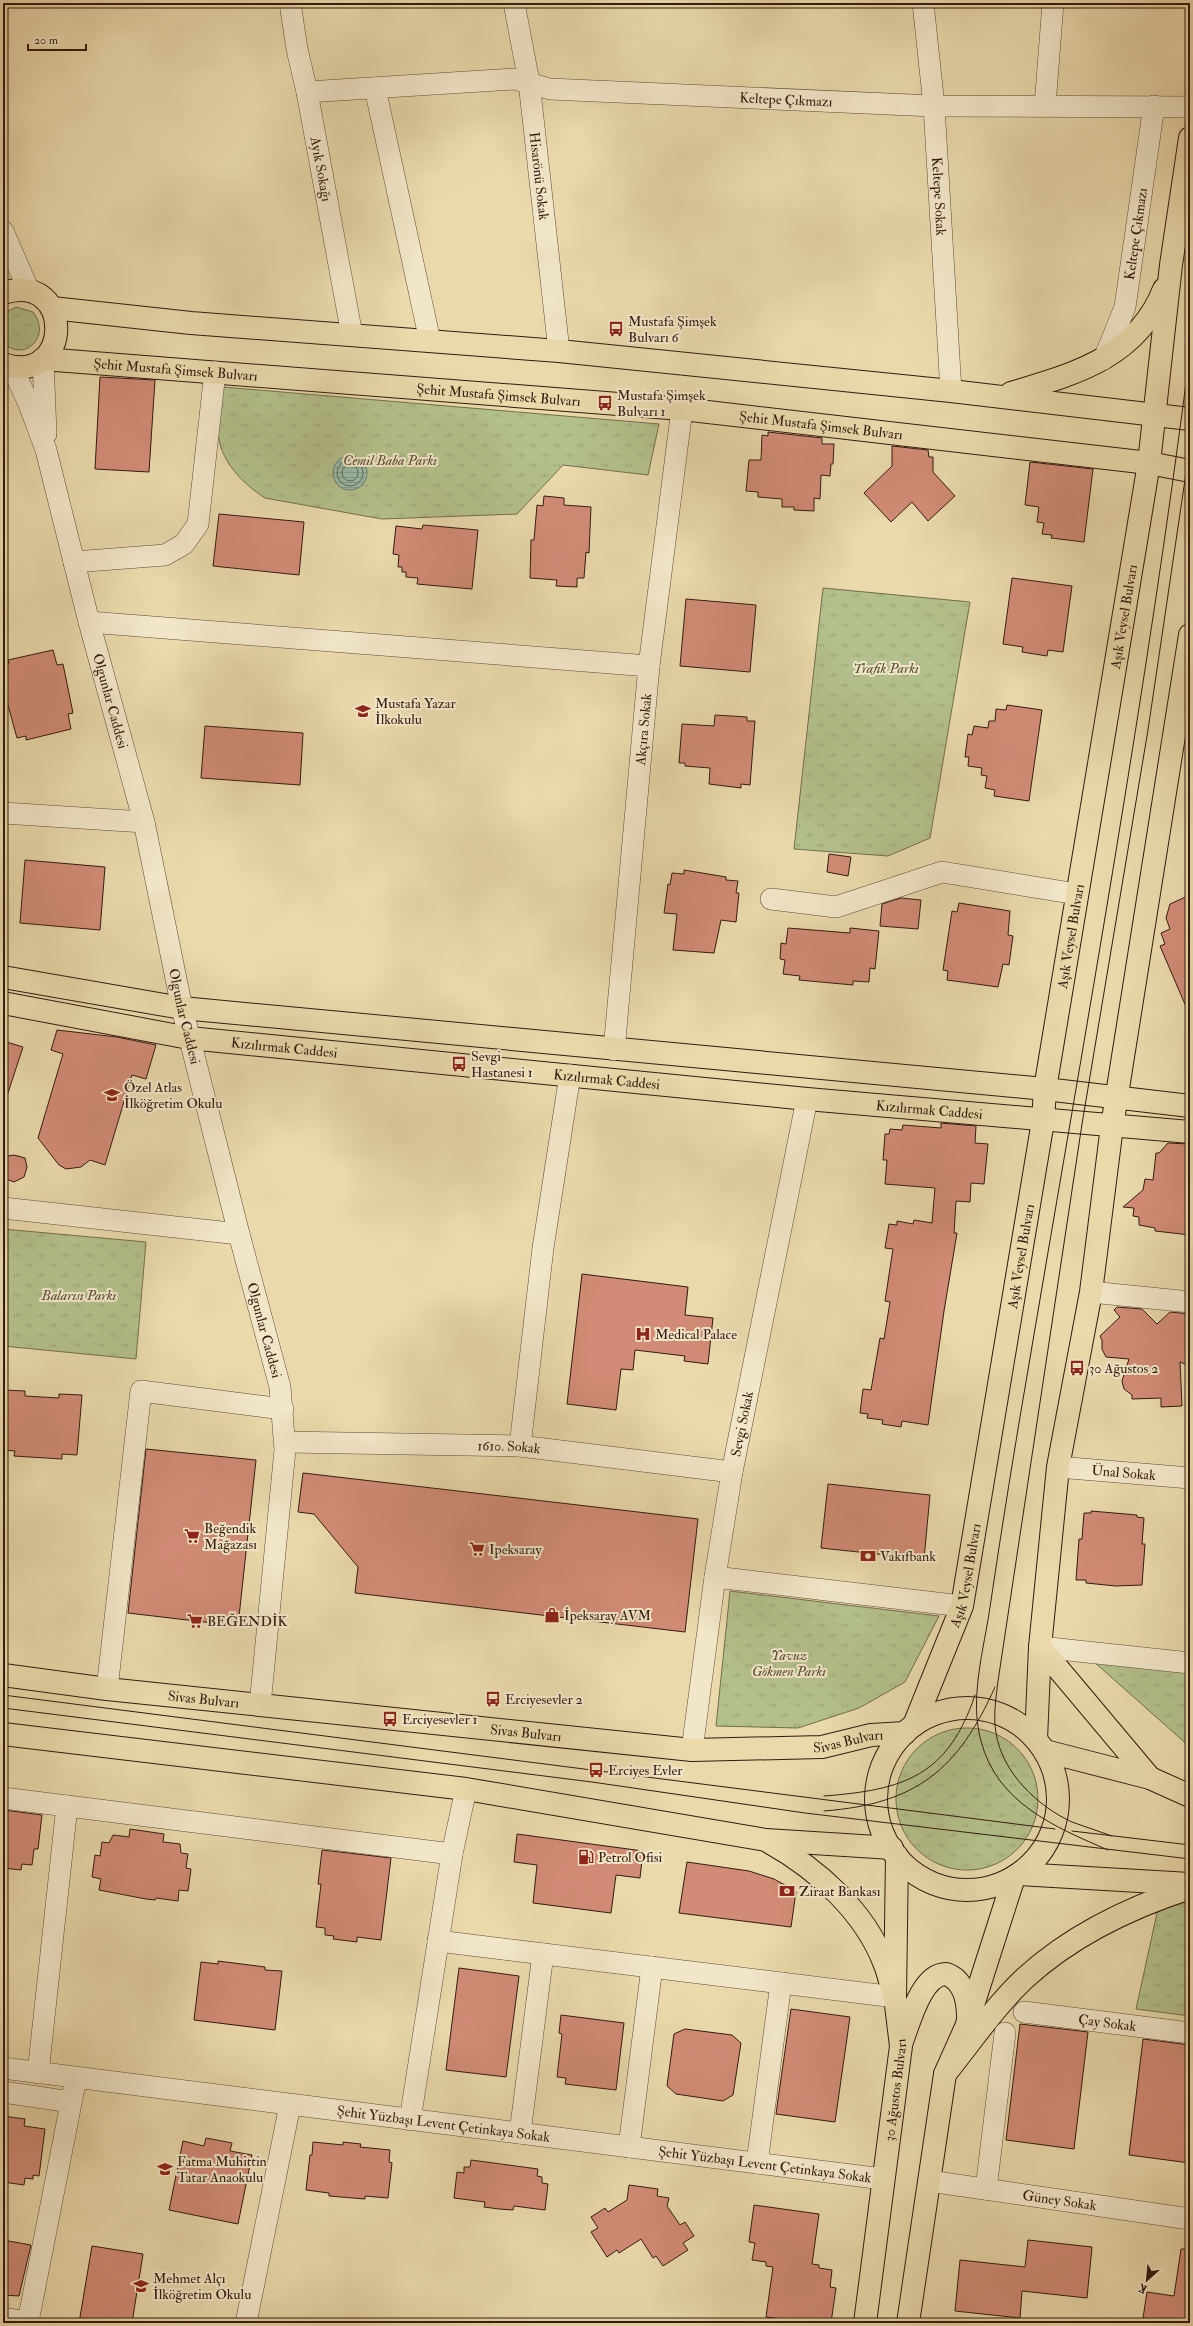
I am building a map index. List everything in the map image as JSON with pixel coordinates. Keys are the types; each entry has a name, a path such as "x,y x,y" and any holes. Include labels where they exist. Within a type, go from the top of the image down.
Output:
{"main road":[{"name":"Aşık Veysel Bulvarı","path":"909,1729 962,1606 1043,1121 1045,1089 1149,463 1171,265 1190,138"},
{"path":"1001,396 1075,372 1104,359 1129,341 1148,319 1160,299 1171,265"},
{"path":"3,292 14,290 29,291 45,300 52,308 56,319 57,335 50,351 43,359 33,365 7,365"},
{"path":"52,308 191,323 559,350 1001,396 1190,419"},
{"name":"Şehit Mustafa Şimsek Bulvarı","path":"43,359 682,409 1149,463 1190,471"},
{"path":"1190,635 1112,1126 1091,1292 1058,1467 1040,1647 1041,1745 1057,1781 1057,1816 1049,1840 1041,1853 1016,1875 991,1887 957,1889 925,1879 911,1870 894,1852 879,1822 875,1809 875,1795 884,1761 892,1747 909,1729 929,1716 944,1710 971,1708 989,1711 1010,1718 1041,1745 1150,1778 1190,1796"},
{"name":"Kızılırmak Caddesi","path":"3,977 182,1008 614,1050 1045,1089 1117,1099 1190,1106"},
{"name":"Kızılırmak Caddesi","path":"3,1002 189,1038 807,1099 1043,1121 1190,1132"},
{"path":"1040,1647 1150,1778"},
{"name":"Sivas Bulvarı","path":"3,1675 107,1689 692,1750 822,1747 871,1735 909,1729"},
{"path":"3,1734 466,1789 766,1840 894,1852"},
{"path":"766,1840 809,1867 845,1902 874,1942 885,1964 895,1997"},
{"name":"30 Ağustos Bulvarı","path":"865,2323 901,2046 895,1997 894,1852"},
{"path":"1016,1875 1190,1884"},
{"path":"908,2323 945,2074 966,2027 1016,1875"},
{"path":"945,2074 1006,1998 1044,1962 1091,1932 1118,1918 1190,1888"},
{"path":"901,2046 924,1987 931,1979 940,1974 951,1976 962,1989 968,2008 966,2027"}],"street":[{"name":"Ayık Sokağı","path":"290,3 297,49 307,92 352,335"},
{"name":"Hisarönü Sokak","path":"514,3 529,82 559,350"},
{"name":"Keltepe Sokak","path":"923,3 934,106 951,391"},
{"path":"1045,106 1053,3"},
{"name":"Keltepe Çıkmazı","path":"307,92 514,79 550,89 934,106 1190,107"},
{"path":"375,88 430,341"},
{"name":"Keltepe Çıkmazı","path":"1104,359 1125,306 1154,106"},
{"path":"3,231 29,291"},
{"path":"43,359 46,450"},
{"path":"7,365 29,404 46,450"},
{"path":"74,562 165,556 184,544 192,535 198,524 215,372"},
{"name":"Akçıra Sokak","path":"614,1050 649,666 682,409"},
{"name":"Olgunlar Caddesi","path":"46,450 89,622 144,822 189,1038 239,1234 274,1359 283,1409 285,1442 260,1705"},
{"path":"89,622 649,666"},
{"path":"3,813 144,822"},
{"path":"771,899 836,907 942,872 1077,894"},
{"path":"520,1446 543,1248 570,1075"},
{"name":"Sevgi Sokak","path":"692,1750 715,1577 732,1472 807,1099"},
{"path":"3,1208 239,1234"},
{"path":"1091,1292 1190,1302"},
{"path":"107,1689 141,1391 283,1409"},
{"name":"1610. Sokak","path":"285,1442 520,1446 732,1472"},
{"name":"Ünal Sokak","path":"1058,1467 1190,1478"},
{"path":"715,1577 962,1606"},
{"path":"1040,1647 1190,1663"},
{"path":"410,2120 452,1854 466,1789"},
{"path":"3,1798 452,1854"},
{"path":"38,2073 67,1806"},
{"path":"438,1941 895,1997"},
{"path":"520,2133 543,1954"},
{"path":"629,2148 652,1967"},
{"path":"757,2163 781,1983"},
{"name":"Çay Sokak","path":"1024,2012 1190,2033"},
{"path":"986,2189 1005,2033"},
{"name":"Şehit Yüzbaşı Levent Çetinkaya Sokak","path":"3,2068 883,2179"},
{"path":"3,2318 28,2322 76,2078"},
{"path":"3,2092 71,2102"},
{"path":"246,2323 290,2105"},
{"name":"Güney Sokak","path":"929,2181 1190,2219"}],"green space":[{"path":"16,307 33,312 38,321 39,330 38,338 33,344 20,350 11,348 3,343 3,314"},
{"name":"Cemil Baba Parkı","path":"223,387 659,424 648,475 563,465 517,514 382,519 265,498 256,492 233,470 227,461 219,442 218,426"},
{"name":"Trafik Parkı","path":"823,588 970,602 930,838 888,856 794,849"},
{"name":"Balarısı Parkı","path":"3,1229 146,1242 136,1359 3,1346"},
{"name":"Yavuz Gökmen Parkı","path":"730,1591 939,1616 905,1682 859,1708 798,1728 716,1726"},
{"path":"1190,1660 1190,1747 1093,1661"},
{"path":"967,1728 988,1731 1012,1744 1022,1754 1035,1778 1038,1799 1035,1820 1022,1844 1012,1854 988,1867 967,1870 946,1867 922,1854 912,1844 899,1820 896,1799 899,1778 912,1754 922,1744 946,1731"},
{"path":"1190,1900 1190,2016 1136,2009 1159,1904"}],"water":[{"path":"347,456 353,456 362,461 366,467 366,479 362,485 353,490 347,490 338,485 333,476 333,470 338,461"}],"building":[{"path":"100,377 155,380 149,472 95,469"},
{"path":"768,432 822,438 822,444 834,444 833,464 831,464 830,476 821,475 820,499 814,498 814,511 794,510 794,507 782,507 782,499 758,497 758,492 746,491 749,460 761,460 762,435 768,436"},
{"path":"892,446 928,450 929,457 933,457 933,472 955,496 928,521 912,502 891,522 864,493 892,466"},
{"path":"1030,462 1093,469 1084,542 1051,538 1052,535 1042,534 1044,523 1037,522 1039,507 1025,505"},
{"path":"544,496 564,498 564,505 591,507 589,553 586,552 584,578 577,578 577,587 556,586 557,580 530,578 531,540 534,540 537,505 543,506"},
{"path":"219,514 304,522 299,575 213,566"},
{"path":"423,525 478,530 472,589 417,584 418,578 406,577 406,572 402,572 402,567 398,567 399,555 393,554 396,526 422,529"},
{"path":"1012,578 1072,586 1063,652 1048,650 1047,656 1022,652 1023,647 1003,644"},
{"path":"686,599 756,605 750,672 680,666"},
{"path":"53,650 57,665 63,664 73,713 68,714 71,729 26,740 26,736 17,738 3,687 3,664 9,663 8,660"},
{"path":"1007,705 1042,710 1029,801 994,796 995,790 985,788 987,776 981,775 982,768 968,766 969,757 965,757 968,734 972,735 974,726 988,728 989,721 995,721 996,709 1006,710"},
{"path":"715,715 747,717 747,721 755,721 750,785 741,784 741,788 709,784 710,768 685,766 685,763 679,763 682,724 714,726"},
{"path":"205,726 303,733 300,785 201,778"},
{"path":"829,854 851,857 848,876 827,872"},
{"path":"25,860 105,867 100,930 20,923"},
{"path":"684,870 726,877 726,880 738,881 736,893 739,893 736,922 721,920 714,953 673,950 677,914 664,913 668,884 670,885 672,873 684,874"},
{"path":"1190,895 1190,1016 1160,946 1165,944 1161,933 1170,929 1166,918 1170,904"},
{"path":"901,898 921,900 918,929 880,926 882,904"},
{"path":"959,903 1010,911 1008,935 1013,936 1009,965 1003,964 998,987 947,980 948,971 943,970 952,911 957,912"},
{"path":"788,928 850,933 850,928 879,931 875,969 870,968 869,982 853,981 853,985 799,980 800,976 783,974 785,960 780,959 781,943 786,944"},
{"path":"57,1030 117,1037 156,1045 146,1079 132,1075 105,1165 90,1160 81,1167 66,1169 59,1165 38,1138 63,1054 51,1050"},
{"path":"3,1041 23,1047 6,1099 3,1099"},
{"path":"941,1123 976,1126 975,1143 988,1144 984,1184 971,1183 970,1202 956,1201 954,1233 957,1233 944,1311 928,1425 902,1421 901,1427 882,1424 883,1420 867,1418 868,1414 860,1413 863,1389 871,1390 880,1338 884,1339 890,1302 885,1301 893,1249 885,1248 889,1224 897,1225 897,1221 913,1224 914,1220 932,1223 935,1188 885,1184 887,1160 883,1160 885,1134 889,1134 890,1129 902,1130 903,1125 941,1128"},
{"path":"1168,1143 1190,1144 1190,1235 1155,1231 1155,1228 1139,1225 1139,1217 1133,1216 1134,1208 1123,1207 1143,1190 1145,1179 1153,1180 1156,1153 1159,1153"},
{"path":"14,1155 25,1158 27,1167 24,1177 14,1182 3,1178 3,1157"},
{"name":"Medical Palace","path":"582,1274 688,1287 685,1315 713,1318 708,1364 684,1361 685,1356 635,1350 633,1370 621,1369 616,1410 567,1404"},
{"path":"1117,1307 1142,1309 1157,1324 1170,1312 1190,1314 1190,1366 1180,1362 1182,1406 1161,1407 1161,1398 1132,1399 1132,1395 1124,1389 1122,1381 1129,1359 1106,1357 1102,1349 1102,1340 1100,1336 1120,1317 1114,1310"},
{"path":"3,1390 25,1391 25,1396 59,1398 59,1394 82,1395 77,1455 62,1454 62,1459 14,1456 15,1451 3,1450"},
{"name":"Beğendik Mağazası","path":"146,1449 256,1460 238,1626 128,1613"},
{"name":"Ipeksaray","path":"303,1473 698,1519 685,1632 355,1593 358,1567 314,1514 298,1512"},
{"path":"828,1484 930,1495 924,1559 821,1548"},
{"path":"1091,1511 1137,1515 1137,1517 1144,1518 1142,1544 1145,1544 1142,1585 1116,1586 1086,1583 1086,1580 1076,1580 1079,1539 1082,1539 1084,1513 1091,1513"},
{"path":"3,1810 42,1815 38,1849 34,1849 32,1865 22,1864 21,1870 3,1868"},
{"path":"130,1829 164,1834 163,1842 180,1844 181,1853 188,1854 186,1868 191,1869 188,1891 179,1890 178,1901 156,1898 155,1900 146,1899 99,1890 101,1879 92,1877 95,1855 100,1856 102,1842 109,1843 113,1835 129,1837"},
{"path":"517,1834 643,1851 640,1878 616,1875 611,1913 533,1903 537,1865 514,1862"},
{"path":"322,1850 391,1858 381,1940 357,1937 357,1942 333,1939 334,1936 325,1935 325,1928 316,1927 321,1884 318,1884"},
{"path":"687,1862 749,1871 774,1879 785,1885 796,1892 791,1927 679,1913"},
{"path":"218,1961 265,1967 265,1970 282,1971 275,2030 194,2020 201,1962 218,1964"},
{"path":"459,1968 519,1976 506,2077 446,2070"},
{"path":"791,2009 850,2017 835,2122 776,2114"},
{"path":"561,2015 624,2023 616,2090 565,2084 566,2078 557,2077 562,2034 559,2033"},
{"path":"1020,2024 1088,2032 1074,2149 1006,2140"},
{"path":"685,2029 732,2035 741,2043 733,2095 723,2101 676,2094 667,2086 674,2034"},
{"path":"1143,2039 1190,2045 1190,2163 1129,2155"},
{"path":"3,2116 25,2119 24,2126 45,2129 39,2176 33,2175 33,2179 25,2178 24,2185 3,2182"},
{"path":"206,2138 232,2143 230,2151 252,2155 238,2224 169,2210 183,2141 204,2146"},
{"path":"313,2142 343,2145 343,2142 361,2144 360,2147 390,2150 389,2162 392,2163 388,2198 365,2196 365,2199 329,2196 329,2193 306,2190"},
{"path":"471,2160 538,2169 537,2176 542,2177 542,2183 548,2184 545,2210 514,2206 513,2210 499,2209 484,2207 485,2202 454,2198 457,2172 464,2173 464,2167 470,2167"},
{"path":"629,2185 658,2189 657,2196 669,2198 667,2206 680,2225 685,2222 694,2236 683,2243 688,2250 663,2266 656,2256 653,2258 641,2239 619,2253 617,2250 607,2257 591,2232 598,2228 591,2217 605,2208 608,2212 627,2200"},
{"path":"754,2205 819,2214 812,2264 819,2265 819,2268 832,2270 830,2287 836,2288 831,2323 812,2323 766,2317 773,2267 766,2266 766,2262 752,2260 755,2243 749,2242"},
{"path":"3,2240 31,2245 19,2296 3,2295"},
{"path":"1028,2240 1092,2247 1087,2298 1022,2291 1020,2318 955,2311 960,2260 1025,2267"},
{"path":"92,2246 143,2254 132,2323 79,2323"},
{"path":"1181,2249 1190,2249 1190,2323 1143,2318 1147,2292 1174,2296"}],"tram line":[{"path":"1108,1850 1049,1822 1014,1797 1000,1781 989,1763 981,1741 976,1708 981,1657 1115,859 1155,606 1190,352"},
{"path":"1112,1836 1072,1822 1059,1815 1046,1807 1023,1786 1005,1761 1000,1747 995,1727 995,1707 1082,1124 1148,730 1190,446"},
{"path":"824,1811 856,1807 884,1800 909,1791 930,1778 949,1761 966,1740 981,1716 995,1687"},
{"path":"3,1695 1055,1829"},
{"path":"824,1796 878,1789 900,1783 919,1774 936,1761 951,1744 964,1722 975,1695"},
{"path":"3,1708 592,1782 805,1813 1190,1859"},
{"path":"1072,1831 1190,1845"}],"place":[{"name":"Mustafa Şimşek Bulvarı 6","path":"616,329"},
{"name":"Mustafa Şimşek Bulvarı 1","path":"605,403"},
{"name":"Mustafa Yazar İlkokulu","path":"363,711"},
{"name":"Sevgi Hastanesi 1","path":"459,1064"},
{"name":"Özel Atlas İlköğretim Okulu","path":"112,1095"},
{"name":"Medical Palace","path":"643,1334"},
{"name":"30 Ağustos 2","path":"1077,1368"},
{"name":"Beğendik Mağazası","path":"192,1536"},
{"name":"Ipeksaray","path":"477,1549"},
{"name":"Vakıfbank","path":"868,1556"},
{"name":"İpeksaray AVM","path":"552,1615"},
{"name":"BEĞENDİK","path":"195,1621"},
{"name":"Erciyesevler 2","path":"493,1699"},
{"name":"Erciyesevler 1","path":"390,1719"},
{"name":"Erciyes Evler","path":"596,1770"},
{"name":"Petrol Ofisi","path":"586,1857"},
{"name":"Ziraat Bankası","path":"787,1891"},
{"name":"Fatma Muhittin Tatar Anaokulu","path":"165,2169"},
{"name":"Mehmet Alçı İlköğretim Okulu","path":"141,2286"}]}
